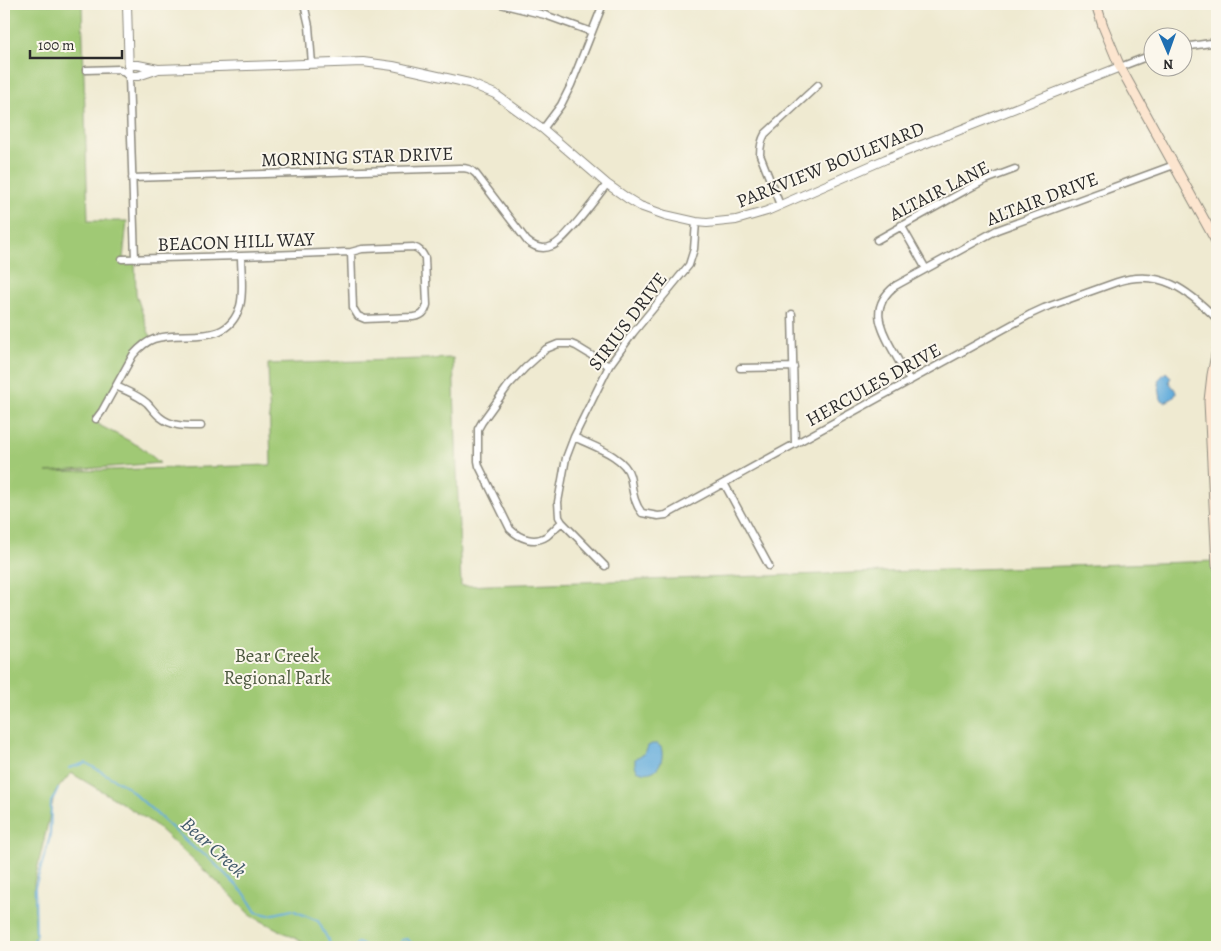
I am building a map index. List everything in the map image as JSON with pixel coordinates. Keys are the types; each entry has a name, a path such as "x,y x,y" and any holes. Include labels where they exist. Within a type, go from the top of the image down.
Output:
{"main road":[{"path":"1096,4 1120,67 1217,243"},
{"path":"1217,350 1209,401 1217,566"}],"street":[{"path":"127,4 135,259"},
{"path":"304,4 309,26 312,64"},
{"path":"500,4 545,15 592,32"},
{"path":"543,129 567,94 603,4"},
{"path":"1194,45 1217,42"},
{"name":"PARKVIEW BOULEVARD","path":"86,70 119,69 128,76 138,76 158,70 363,62 393,66 469,83 495,94 543,129 608,184 640,206 666,215 696,222 736,220 759,213 912,149 1144,58"},
{"name":"PARKVIEW BOULEVARD","path":"128,65 138,65 158,70"},
{"path":"780,205 760,155 762,140 765,134 818,85"},
{"name":"ALTAIR DRIVE","path":"910,380 884,335 880,324 879,316 882,300 895,286 997,230 1174,165"},
{"name":"MORNING STAR DRIVE","path":"132,178 467,168 476,174 532,246 538,248 551,247 562,240 608,184"},
{"name":"ALTAIR LANE","path":"877,240 983,181 1015,169"},
{"name":"SIRIUS DRIVE","path":"562,522 559,517 558,502 566,458 574,437 609,366 633,333 689,265 694,249 696,222"},
{"path":"901,226 926,269"},
{"name":"BEACON HILL WAY","path":"122,259 351,252 362,249 413,247 419,249 425,258 427,305 423,314 418,317 365,319 358,316 353,308 351,252"},
{"path":"96,419 102,412 133,355 145,343 161,337 208,335 216,333 230,323 236,316 242,298 241,256"},
{"name":"HERCULES DRIVE","path":"574,437 622,462 629,474 635,501 642,513 658,516 666,515 1044,308 1128,279 1149,278 1160,279 1179,287 1208,309 1217,319"},
{"path":"792,314 795,444"},
{"path":"605,566 562,522 541,539 529,540 522,538 510,529 479,466 478,430 508,386 525,368 552,346 565,344 576,346 609,366"},
{"path":"740,368 794,367"},
{"path":"116,386 142,399 159,417 174,425 201,426"},
{"path":"724,483 769,566"}],"green space":[{"name":"Bear Creek Regional Park","path":"4,4 82,4 88,221 127,221 123,259 135,259 136,294 149,333 153,339 138,349 96,419 99,425 141,447 160,463 46,472 271,465 268,364 453,358 461,586 1217,561 1217,947 312,947 250,915 154,824 71,773 55,792 34,883 36,947 4,947"}],"water":[{"path":"1166,372 1171,377 1169,381 1176,394 1165,402 1161,400 1158,380"},
{"path":"657,744 661,747 662,759 660,764 653,771 643,772 637,770 635,759 645,753 648,746"}],"waterway":[{"name":"Bear Creek","path":"69,768 86,763 126,786 195,849 208,857 245,894 256,912 269,915 292,910 318,921 332,947"},
{"name":"Bear Creek","path":"31,947 36,936 35,887 50,837 51,802 58,789"},
{"name":"Bear Creek","path":"398,947 401,940 407,939 416,947"},
{"name":"Bear Creek","path":"354,947 358,943 368,947"}]}
